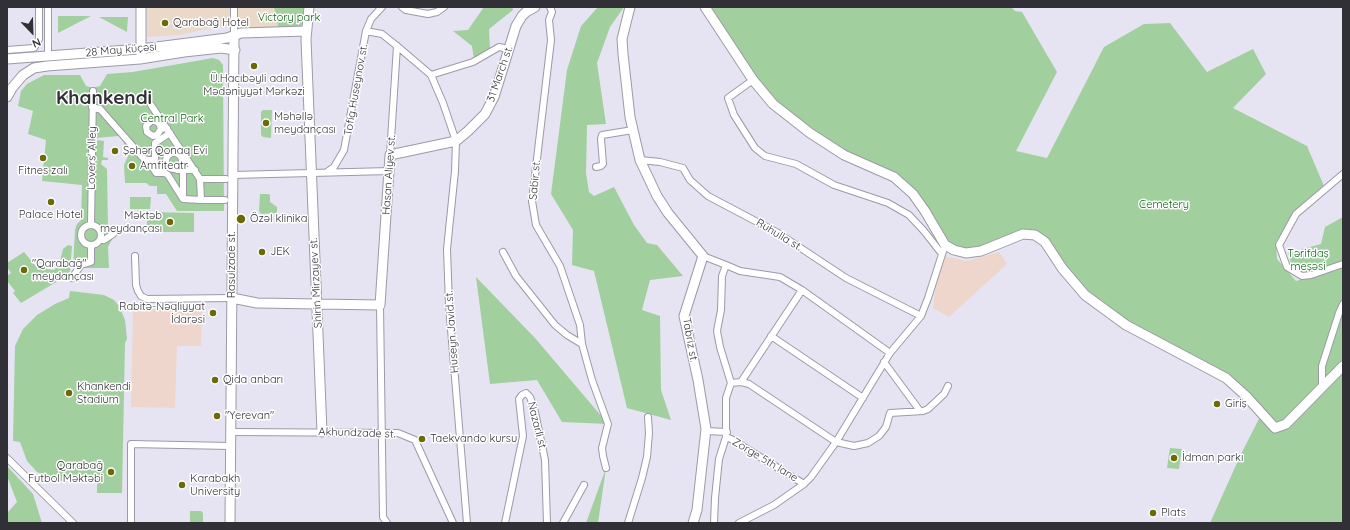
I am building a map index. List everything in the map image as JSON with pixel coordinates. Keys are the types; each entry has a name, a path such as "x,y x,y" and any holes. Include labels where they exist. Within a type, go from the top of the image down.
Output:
{"street":[{"path":"7,50 34,48 39,39 39,7"},
{"path":"48,7 48,56"},
{"path":"140,7 140,59"},
{"path":"234,7 234,36"},
{"name":"Shirin Mirzayev st.","path":"309,7 306,35 310,174 322,432"},
{"name":"Tofig Huseynov st.","path":"327,172 334,167 344,150 366,31 371,19 382,7"},
{"path":"402,7 406,10 428,14 437,12 444,7"},
{"name":"31 March st.","path":"390,155 456,140 468,131 485,114 494,97 516,26 526,12 535,7"},
{"name":"Sabir st.","path":"550,7 552,12 549,20 550,40 532,201 536,225 560,266 580,325 582,344 592,380 608,424 602,448 606,468"},
{"path":"630,7 622,39 632,130 640,160 657,196 668,213 703,256 726,264 740,271 780,277 802,290 890,353"},
{"path":"704,7 753,80 773,104 844,155 894,178 913,194 945,245 954,250 966,253 981,251 1023,234 1035,235 1045,242 1062,268 1085,295 1126,325 1226,378 1246,396 1275,428 1286,424 1343,366"},
{"path":"366,31 382,34 431,75 473,62 499,47 509,49"},
{"name":"28 May küçəsi","path":"7,58 141,49 227,38 241,33 306,35"},
{"name":"Rasulzade st.","path":"230,523 232,298 229,177 235,50 234,36"},
{"name":"Hasan Aliyev st.","path":"383,517 380,305 398,46"},
{"path":"7,97 12,88 23,75 34,68 140,59 221,48 235,50"},
{"name":"Huseyn Javid st.","path":"431,75 444,103 456,140 455,171 447,249 448,284 467,523"},
{"path":"753,80 728,98 734,115 755,148 765,156 796,164 834,185 888,203 909,215 942,254"},
{"name":"Lovers' Alley","path":"91,225 93,91"},
{"path":"153,120 152,106 166,130"},
{"path":"92,107 100,109 144,160 174,170 195,170"},
{"path":"153,120 147,124 147,132 155,136 166,130"},
{"path":"153,120 159,123 175,140 195,170 200,179 201,200"},
{"path":"166,130 155,143 151,163 156,173 164,173 168,175 183,200"},
{"path":"596,167 603,164 602,135 632,130"},
{"path":"174,170 169,167 166,162 167,157 175,146 175,140"},
{"path":"171,153 179,154 182,161 181,166 174,170"},
{"name":"Ruhulla st.","path":"640,160 660,162 683,168 690,180 708,196 778,233 846,278 921,316"},
{"path":"151,163 166,162"},
{"path":"183,170 183,200"},
{"path":"200,179 327,172 390,171"},
{"path":"1343,174 1296,214 1279,245 1287,267 1302,276 1311,275 1343,264"},
{"path":"183,200 226,200"},
{"path":"91,246 85,244 80,235 82,229 88,225 97,227 100,230 100,240"},
{"path":"91,246 113,234"},
{"path":"739,523 774,505 804,484 811,477 836,442 890,353 921,316 945,245"},
{"path":"72,278 81,265 91,262 91,246"},
{"path":"503,252 516,276 555,325 567,335 582,344"},
{"path":"135,256 136,285 141,296 147,299 232,298 257,303 380,305"},
{"name":"Tabriz st.","path":"693,523 697,510 706,431 698,380 684,316 703,256"},
{"path":"714,523 719,459 726,435 726,398 731,384 717,331 721,310 722,276 726,264"},
{"path":"741,382 802,290"},
{"path":"1322,387 1322,366 1343,304"},
{"path":"771,336 863,398"},
{"path":"884,362 920,411"},
{"path":"731,384 741,382 749,384 836,442 854,446 868,443 878,436 886,427 890,413 928,409 944,394 948,386"},
{"name":"Nazarli st.","path":"506,523 523,436 519,398 526,393 530,397 535,412 545,460 547,523"},
{"path":"628,523 647,457 649,433 648,417"},
{"path":"706,431 726,435"},
{"name":"Akhundzade st.","path":"231,432 398,433 415,440 454,523"},
{"name":"Zorge 5th lane","path":"726,435 804,484"},
{"path":"131,523 131,444 230,446"},
{"path":"7,458 73,523"},
{"path":"562,523 584,485"},
{"path":"377,523 383,517 387,523"}],"shaded area":[{"path":"147,7 274,7 279,29 242,30 223,26 178,35 147,37"},
{"path":"999,252 1007,264 949,317 933,308 937,274 943,256 967,261"},
{"path":"133,307 202,308 201,346 177,346 175,408 131,407"}],"green space":[{"name":"Victory park","path":"274,7 304,7 301,29 279,29"},
{"path":"484,7 512,7 513,10 489,29 490,51 474,60 472,46 453,31 468,30"},
{"path":"598,7 624,7 610,27 597,63 606,124 587,125 586,173 589,192 594,196 614,187 634,225 647,243 657,245 683,276 650,280 642,310 660,316 661,390 671,420 627,408 594,271 572,265 573,230 551,194 567,70 581,26"},
{"name":"Cemetery","path":"708,7 1011,7 1015,11 1022,12 1057,72 1016,151 1047,158 1104,47 1144,24 1170,23 1207,72 1253,49 1266,74 1233,108 1307,146 1324,186 1295,212 1276,242 1277,259 1296,281 1343,267 1343,523 1210,523 1241,454 1261,415 1241,388 1176,356 1076,287 1033,229 1000,244 974,253 949,246 932,219 924,200 898,179 845,153 770,99"},
{"path":"58,16 91,16 58,33"},
{"path":"99,17 128,17 127,32"},
{"name":"Central Park","path":"213,58 219,60 223,65 224,211 177,211 166,194 157,194 157,186 150,186 146,183 125,183 124,165 129,154 122,139 119,136 95,138 95,160 99,162 96,159 96,140 104,141 103,157 108,158 108,160 102,160 101,164 107,169 108,228 114,236 108,247 109,268 73,268 75,230 77,224 81,220 82,185 42,181 46,140 28,134 33,111 18,106 21,91 27,84 44,75 80,75 86,86 93,88 100,86 107,74 133,72"},
{"name":"Məhəllə meydançası","path":"263,110 272,110 271,138 263,137 261,135 261,112"},
{"path":"260,194 270,195 270,202 277,207 277,213 261,214 259,211"},
{"path":"130,197 151,197 150,209 130,209"},
{"name":"Məktəb meydançası","path":"147,212 194,213 194,232 147,232"},
{"name":"Tərifdaş meşəsi","path":"1343,217 1343,261 1306,273 1293,270 1288,253 1321,244 1325,227"},
{"path":"68,245 72,246 70,271 68,275 21,303 13,293 15,291 7,281 7,276 11,273 7,267 7,263 24,252 39,270 42,263 47,269 54,270 59,265 63,249"},
{"path":"476,277 535,338 608,424 562,422 537,380 490,384"},
{"name":"Khankendi Stadium","path":"70,291 104,295 114,300 119,306 125,320 127,339 125,343 122,493 97,493 97,476 91,475 82,479 58,481 37,472 27,461 20,442 13,441 15,346 23,329 37,315 55,304 69,298"},
{"name":"İdman parkı","path":"1170,448 1182,449 1179,469 1167,468"},
{"path":"7,466 33,494 42,523 7,523 7,513 17,502 7,476"},
{"path":"606,468 598,523 586,523"},
{"path":"190,511 201,511 203,513 203,523 190,523"}],"place":[{"name":"Qarabağ Hotel","path":"165,23"},
{"name":"Ü.Hacıbəyli adına Mədəniyyət Mərkəzi","path":"254,66"},
{"name":"Məhəllə meydançası","path":"266,123"},
{"name":"Şəhər Qonaq Evi","path":"115,151"},
{"name":"Fitnes zalı","path":"43,158"},
{"name":"Amfiteatr","path":"132,166"},
{"name":"Palace Hotel","path":"51,202"},
{"name":"Özəl klinika","path":"241,219"},
{"name":"Məktəb meydançası","path":"170,222"},
{"name":"JEK","path":"262,252"},
{"name":"\"Qarabağ\" meydançası","path":"24,270"},
{"name":"Rabitə-Nəqliyyat İdarəsi","path":"213,313"},
{"name":"Qida anbarı","path":"215,380"},
{"name":"Khankendi Stadium","path":"69,393"},
{"name":"Giriş","path":"1217,404"},
{"name":"\"Yerevan\"","path":"217,416"},
{"name":"Taekvando kursu","path":"422,439"},
{"name":"İdman parkı","path":"1174,458"},
{"name":"Qarabağ Futbol Məktəbi","path":"111,472"},
{"name":"Karabakh University","path":"182,485"},
{"name":"Plats","path":"1153,513"}],"district":[{"name":"Khankendi","path":"104,98"}]}
